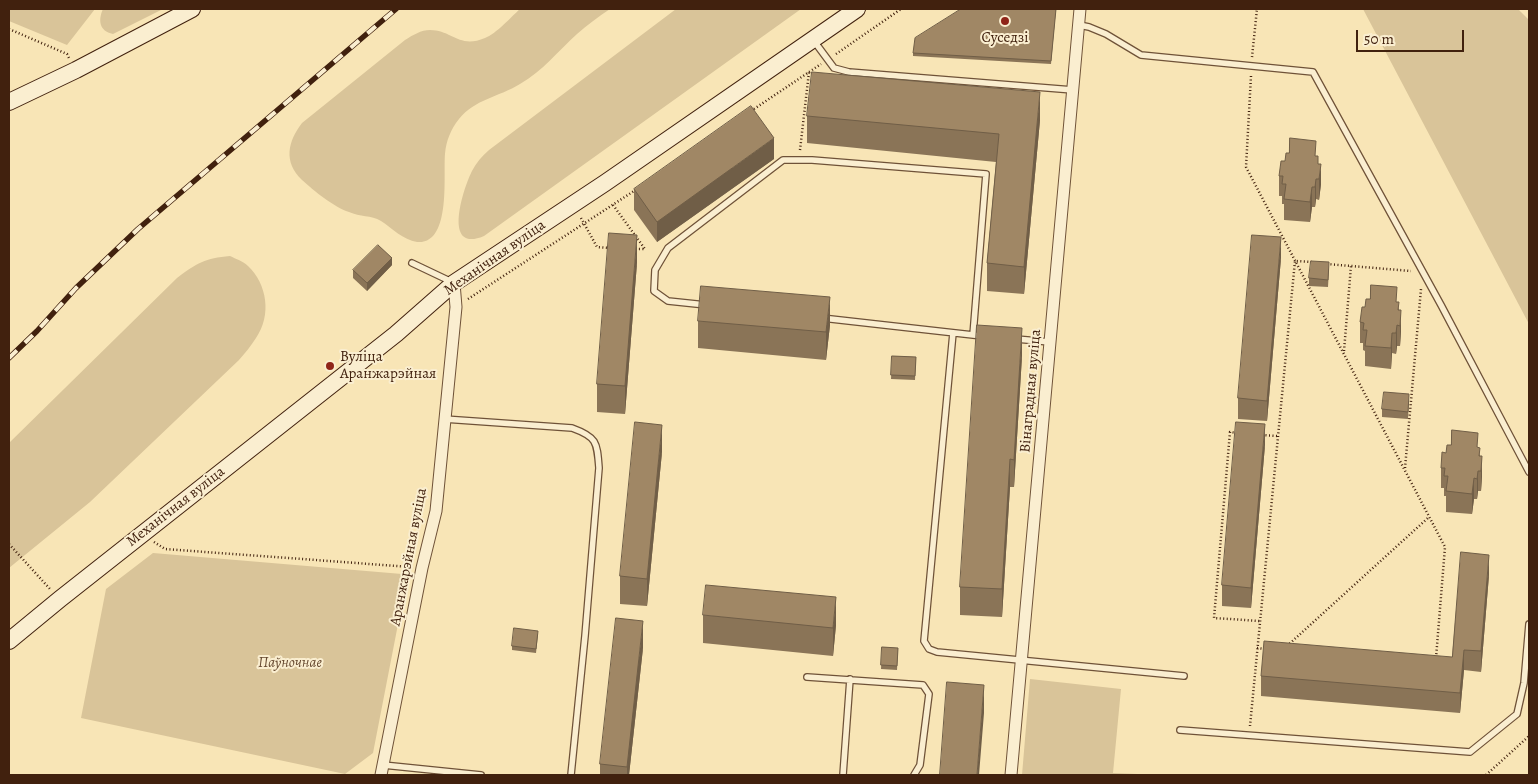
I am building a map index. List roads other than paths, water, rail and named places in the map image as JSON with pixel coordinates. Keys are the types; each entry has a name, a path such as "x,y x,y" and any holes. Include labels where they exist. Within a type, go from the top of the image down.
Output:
{"street":[{"path":"9,102 76,70 192,9"},
{"name":"Механічная вуліца","path":"9,641 396,334 454,283 605,183 858,9"},
{"name":"Вінаградная вуліца","path":"1011,775 1080,9"},
{"name":"Аранжарэйная вуліца","path":"382,770 422,568 436,511 456,307 454,283"}],"lane":[{"path":"1079,25 1106,34 1141,55 1312,72 1442,305 1529,472"},
{"path":"812,39 834,68 849,72 1073,90"},
{"path":"716,306 668,301 654,291 655,270 668,248 782,160 986,174 973,335"},
{"path":"412,263 454,283"},
{"path":"811,317 992,337"},
{"path":"952,333 924,641 929,649 937,652 1184,676"},
{"path":"1012,338 1050,342"},
{"path":"444,419 572,428 587,433 598,446 597,498 571,775"},
{"path":"1180,730 1470,752 1518,714 1524,683 1529,624"},
{"path":"807,676 923,685 929,694 920,765 914,775"},
{"path":"843,775 850,679"},
{"path":"382,770 481,775"}],"railway":[{"path":"9,358 37,331 76,288 138,229 396,9"}],"place":[{"name":"Суседзі","path":"1005,21"},
{"name":"Вуліца Аранжарэйная","path":"330,366"}],"park label":[{"name":"Паўночнае","path":"290,663"}]}
